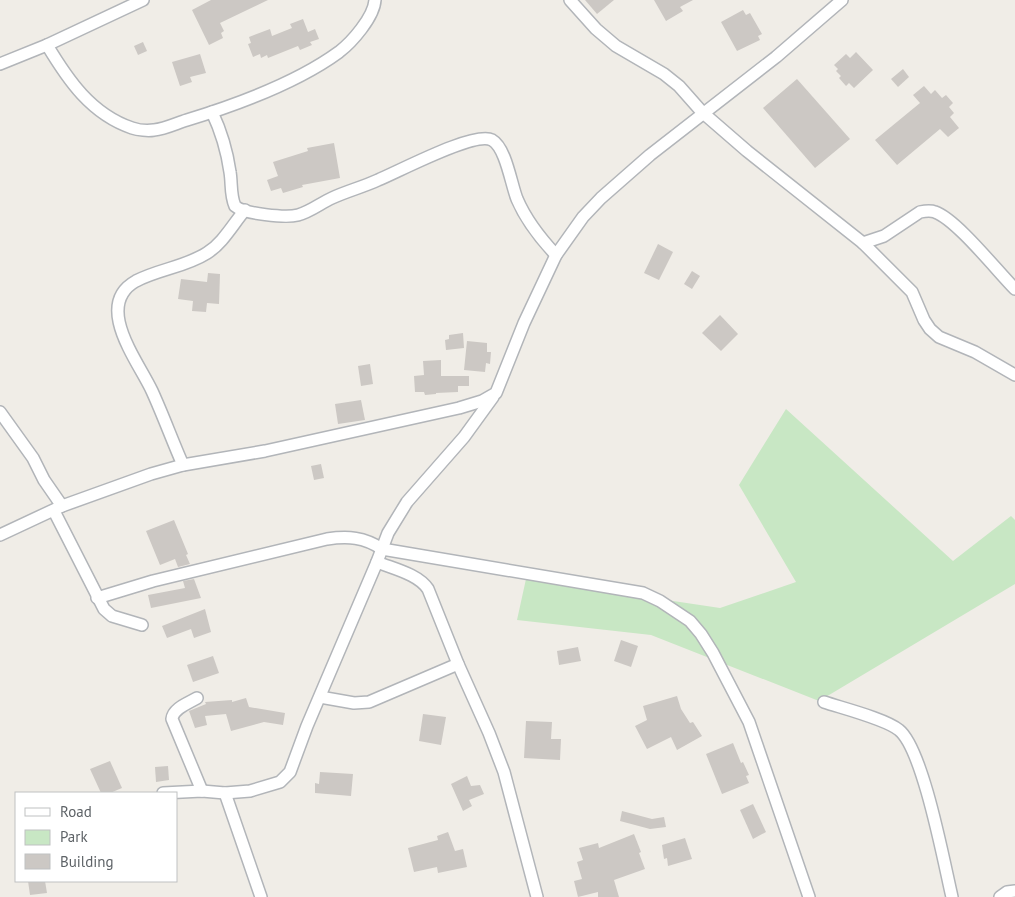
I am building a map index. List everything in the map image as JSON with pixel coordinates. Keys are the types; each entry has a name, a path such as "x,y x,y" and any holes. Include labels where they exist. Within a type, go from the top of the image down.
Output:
{"street":[{"path":"0,64 47,45 143,0"},
{"path":"47,45 71,83 86,100 111,118 133,128 154,130 212,112 314,68 340,51 364,25 376,0"},
{"path":"570,0 596,30 616,46 664,74 679,86 702,112 747,151 863,243 912,292 930,330 939,337 975,352 1015,375"},
{"path":"178,792 202,791 225,793 250,791 280,782 290,772 307,726 378,562 388,532 408,502 464,437 496,393 524,323 556,255 583,217 601,198 662,144 776,57 842,0"},
{"path":"212,112 227,153 232,200 235,206 245,210 296,216 332,198 377,181 468,141 483,138 489,139 496,144 505,159 517,199 531,225 543,242 556,255"},
{"path":"182,465 152,391 120,329 118,316 120,296 123,291 136,281 176,267 208,252 219,242 245,210"},
{"path":"863,243 884,236 920,212 934,212 950,221 1015,289"},
{"path":"0,535 58,509 151,474 182,465 265,451 459,408 482,401 496,393"},
{"path":"0,412 33,458 58,509 69,538 97,598 107,613 142,625"},
{"path":"97,598 153,581 343,536 371,542 382,549 643,594 660,601 690,621 701,634 749,722 809,897"},
{"path":"378,562 424,583 435,604 458,664 504,772 537,897"},
{"path":"320,697 354,702 369,702 458,664"},
{"path":"197,698 176,710 172,714 172,719 202,791"},
{"path":"824,702 892,725 905,736 914,754 925,786 952,897"},
{"path":"225,793 260,897"},
{"path":"1000,897 1007,892 1015,891"}],"green space":[{"path":"786,409 953,561 1011,516 1015,520 1015,584 819,701 651,635 517,620 526,579 720,608 796,582 739,485"}],"building":[{"path":"211,0 268,0 220,23 224,31 221,33 223,38 209,45 192,10"},
{"path":"585,0 614,0 597,14"},
{"path":"654,0 693,0 680,7 683,11 666,21"},
{"path":"743,10 746,15 750,13 762,34 758,36 760,40 737,51 721,22"},
{"path":"303,19 308,32 315,29 319,39 310,42 312,45 300,50 298,46 268,58 267,55 261,58 260,54 253,57 248,44 251,43 249,37 270,29 272,36 292,28 290,24"},
{"path":"143,42 147,51 138,55 134,46"},
{"path":"856,52 873,70 854,88 849,83 846,86 839,78 841,76 836,71 838,69 834,65 846,54 850,58"},
{"path":"200,54 206,73 190,77 192,82 180,86 172,62"},
{"path":"903,69 909,77 898,87 891,79"},
{"path":"797,79 850,139 815,168 763,108"},
{"path":"924,86 931,94 935,90 942,98 946,95 953,103 949,107 954,113 950,117 959,128 948,137 940,129 897,165 875,140 920,103 913,95"},
{"path":"334,143 340,178 302,185 303,187 283,193 281,188 271,191 267,180 278,176 273,162 308,151 307,148"},
{"path":"658,244 673,252 659,280 644,273"},
{"path":"692,271 700,276 692,289 684,284"},
{"path":"208,273 220,274 219,304 207,303 206,312 192,311 193,301 178,299 181,279 207,282"},
{"path":"720,315 738,334 721,351 702,333"},
{"path":"463,333 464,348 446,350 445,340 449,339 449,335"},
{"path":"467,341 487,343 487,352 491,352 490,364 486,363 485,372 464,370"},
{"path":"441,360 441,376 469,376 469,386 458,386 458,392 425,395 424,392 415,392 414,376 424,375 423,361"},
{"path":"370,364 373,384 361,386 358,366"},
{"path":"361,400 365,420 338,424 335,404"},
{"path":"321,464 324,478 314,480 311,466"},
{"path":"174,520 188,554 186,555 190,564 178,567 175,559 160,565 146,531"},
{"path":"194,579 201,598 151,608 148,595 185,588 183,581"},
{"path":"205,609 211,632 194,638 191,629 167,638 162,626"},
{"path":"621,640 638,646 631,667 614,661"},
{"path":"578,647 581,661 559,665 557,651"},
{"path":"213,656 219,673 193,682 187,665"},
{"path":"677,696 681,709 702,736 677,750 671,737 647,749 635,726 647,720 643,706"},
{"path":"246,698 249,707 285,713 283,725 264,722 231,731 226,714 205,716 207,725 195,728 189,711 206,704 205,702 232,700 232,702"},
{"path":"423,714 446,717 441,745 419,741"},
{"path":"526,721 552,722 551,739 561,739 560,760 524,758"},
{"path":"733,743 741,763 743,762 749,775 746,776 749,783 722,794 706,754"},
{"path":"110,761 122,788 112,792 101,792 90,769"},
{"path":"168,766 169,780 156,782 155,767"},
{"path":"320,772 353,774 351,796 315,793 315,783 319,784"},
{"path":"467,776 471,786 480,785 484,794 469,800 472,806 463,811 451,784"},
{"path":"753,804 766,832 753,839 740,810"},
{"path":"622,811 652,819 664,817 666,827 650,829 620,821"},
{"path":"448,832 455,851 463,849 467,867 438,873 437,867 414,872 408,848 438,840 437,836"},
{"path":"634,834 645,869 614,880 619,897 598,897 598,892 578,897 574,881 582,879 577,862 583,860 579,848 598,843 599,848"},
{"path":"685,838 692,859 668,866 667,858 664,859 662,845"},
{"path":"28,882 45,882 47,893 30,895"}]}
